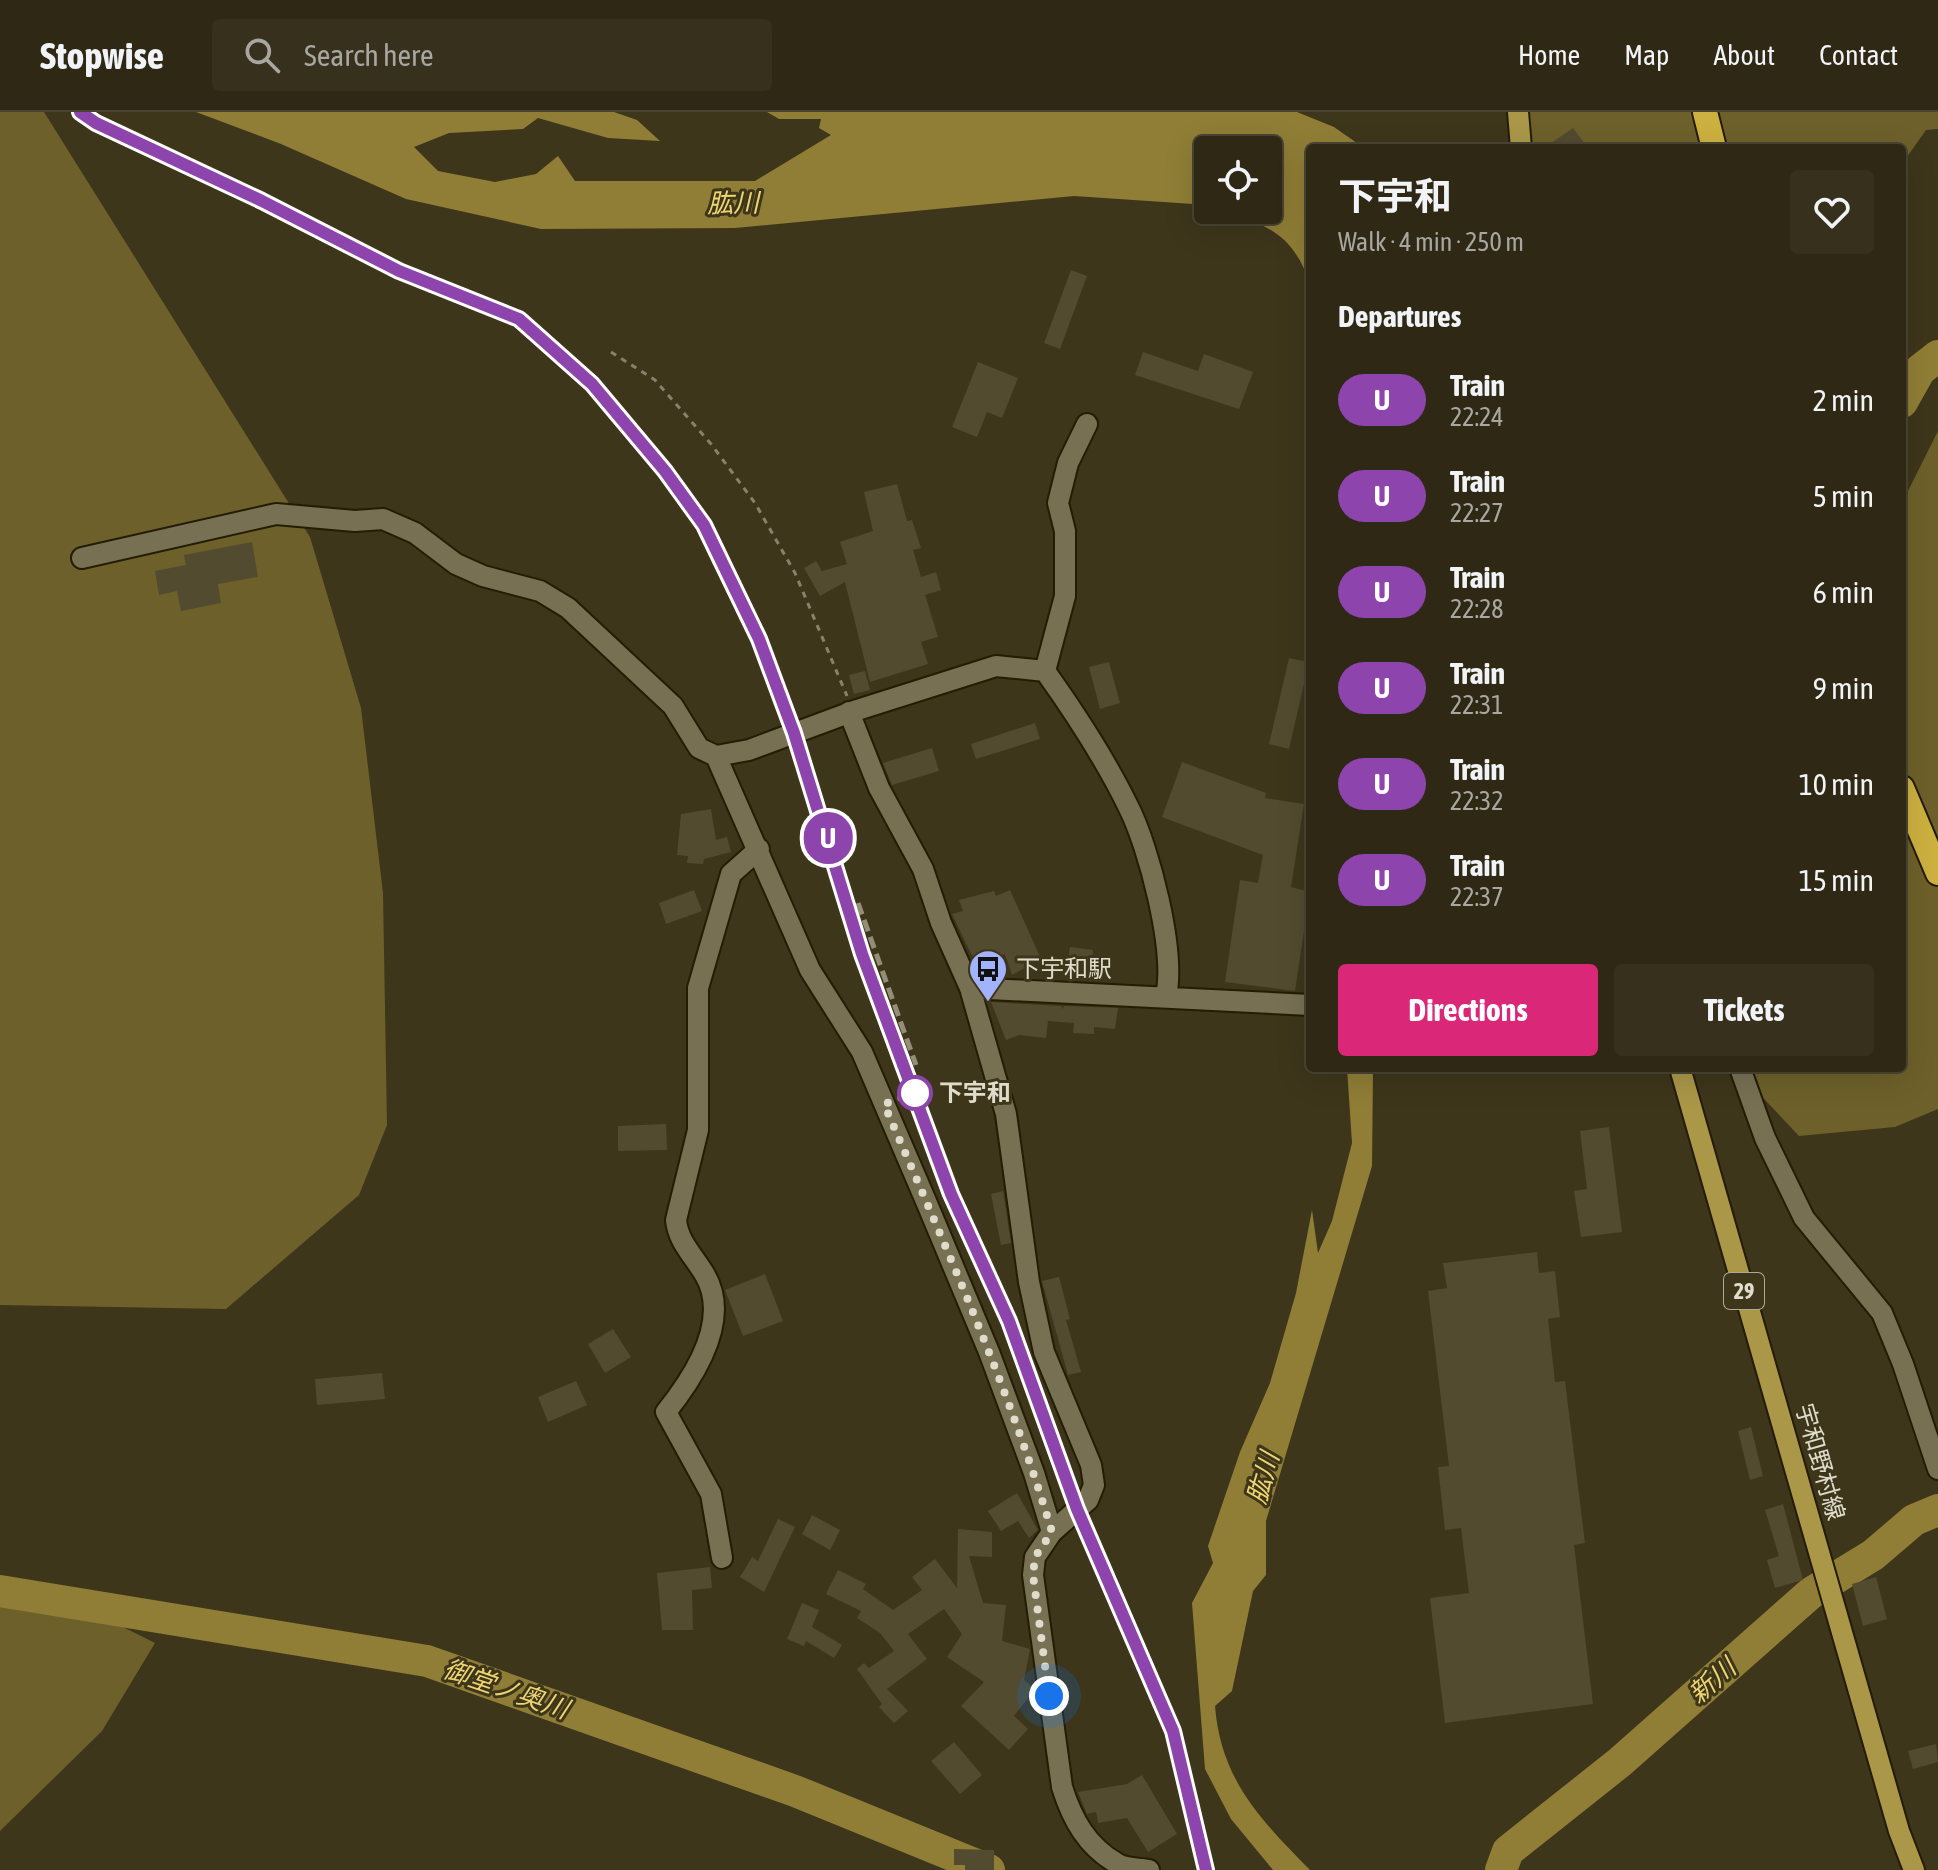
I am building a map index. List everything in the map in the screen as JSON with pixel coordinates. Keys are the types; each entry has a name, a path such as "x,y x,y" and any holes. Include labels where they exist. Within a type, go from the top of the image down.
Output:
{"highway":[{"path":"1705,112 1713,144"},
{"path":"1906,797 1938,873"}],"main road":[{"path":"1518,112 1521,144"},
{"name":"宇和野村線","path":"1681,1072 1899,1831 1914,1870"}],"street":[{"path":"1045,671 1065,596 1065,531 1058,503 1068,463 1087,424"},
{"path":"82,558 276,514 355,521 383,519 415,533 456,564 483,576 540,591 568,608 673,706 699,748 716,756 749,750 851,712 996,666 1045,671 1130,808 1163,914 1169,980 1166,996"},
{"path":"851,712 879,788 923,869 941,923 970,988 1006,1114 1029,1282 1044,1352 1093,1475 1094,1485 1088,1500 1052,1532 1035,1557 1033,1575 1062,1787 1072,1818 1090,1842 1120,1865 1149,1870"},
{"path":"716,756 810,970 862,1052 989,1352 1034,1473 1052,1532"},
{"path":"722,1558 711,1494 666,1412 691,1380 714,1313 714,1292 677,1233 676,1220 698,1130 698,988 731,874 759,849"},
{"path":"970,988 1306,1005"},
{"path":"1741,1072 1765,1138 1804,1218 1882,1313 1903,1364 1938,1469"}],"path":[{"path":"611,352 655,380 711,444 755,503 795,573 851,712"}],"shaded area":[{"path":"0,112 44,112 310,537 361,708 383,893 387,1125 359,1195 226,1309 0,1305"},
{"path":"1524,112 1938,112 1938,129 1926,130 1906,158 1906,144 1521,144"},
{"path":"1938,431 1938,1109 1895,1127 1799,1136 1751,1085 1751,1072 1906,1072 1906,495"},
{"path":"0,1579 55,1593 155,1643 102,1731 0,1831"}],"water":[{"name":"肱川","path":"196,112 614,112 637,120 660,141 608,138 538,118 523,129 449,133 414,147 438,171 495,182 536,174 558,156 575,181 755,181 831,135 819,128 821,119 779,119 767,112 1297,112 1334,127 1358,144 1306,144 1306,273 1287,243 1278,234 1258,224 1282,224 1282,136 1194,136 1194,204 1074,196 735,228 541,229 406,199 281,144"},
{"name":"肱川","path":"1347,1072 1373,1072 1372,1166 1266,1521 1266,1575 1253,1591 1232,1691 1215,1706 1225,1756 1246,1797 1310,1870 1273,1870 1231,1819 1205,1769 1192,1603 1213,1563 1208,1546 1240,1452 1270,1383 1296,1293 1312,1210 1318,1253 1332,1221 1352,1143"}],"building":[{"path":"1573,128 1585,144 1550,144"},
{"path":"1071,270 1087,276 1060,349 1044,343"},
{"path":"1143,352 1198,371 1204,354 1253,372 1239,409 1135,375"},
{"path":"978,362 1018,378 1002,418 987,412 977,437 952,427"},
{"path":"897,484 907,521 912,520 921,548 913,550 921,577 936,572 941,590 925,595 938,637 921,642 928,664 870,682 845,582 820,596 804,568 816,561 822,571 847,564 840,542 873,531 864,492"},
{"path":"252,542 258,577 218,584 221,603 181,611 177,591 159,595 155,571 186,565 184,555"},
{"path":"1289,658 1306,661 1306,675 1289,749 1269,744"},
{"path":"1109,662 1120,703 1100,709 1089,667"},
{"path":"865,671 870,690 854,694 849,675"},
{"path":"1035,723 1040,739 976,759 971,744"},
{"path":"932,748 939,771 892,785 883,763"},
{"path":"1182,762 1266,793 1265,798 1304,804 1291,887 1306,891 1306,918 1295,991 1225,982 1240,880 1258,883 1263,855 1162,817"},
{"path":"711,809 716,840 727,837 731,852 704,859 703,864 687,863 688,856 677,855 681,814"},
{"path":"694,890 702,911 666,924 659,903"},
{"path":"1010,890 1041,959 1012,975 1005,954 976,964 952,914 963,911 959,900 994,891 996,896"},
{"path":"1070,947 1093,950 1091,971 1067,969"},
{"path":"991,1002 1061,1006 1063,1009 1064,1006 1118,1008 1115,1029 1094,1027 1094,1034 1073,1033 1074,1023 1048,1021 1046,1038 1019,1035 1006,1040"},
{"path":"666,1124 667,1150 618,1151 618,1126"},
{"path":"1609,1127 1622,1232 1581,1237 1574,1191 1587,1189 1580,1131"},
{"path":"1003,1191 1011,1243 1001,1245 991,1194"},
{"path":"1537,1252 1539,1273 1555,1271 1560,1317 1548,1319 1555,1382 1565,1381 1585,1543 1574,1545 1593,1704 1445,1723 1430,1598 1469,1593 1461,1528 1445,1530 1438,1467 1449,1466 1428,1291 1447,1288 1443,1263"},
{"path":"765,1274 783,1321 743,1336 725,1290"},
{"path":"1059,1277 1070,1319 1066,1320 1081,1372 1068,1375 1042,1281"},
{"path":"613,1329 631,1357 605,1373 588,1344"},
{"path":"382,1373 385,1399 317,1405 315,1379"},
{"path":"576,1381 587,1405 548,1422 538,1397"},
{"path":"1751,1427 1763,1476 1750,1480 1738,1431"},
{"path":"1017,1493 1038,1530 1029,1538 1018,1521 1001,1531 988,1511"},
{"path":"1783,1504 1803,1580 1775,1588 1767,1560 1779,1556 1765,1510"},
{"path":"812,1515 840,1530 830,1550 802,1534"},
{"path":"778,1519 795,1527 764,1592 740,1577 752,1557 758,1561"},
{"path":"958,1529 992,1532 992,1557 969,1556 983,1603 1006,1605 1002,1641 1030,1649 1024,1680 1035,1689 1014,1716 1028,1729 1009,1750 961,1706 984,1682 947,1657 962,1634 944,1609 908,1634 927,1659 887,1689 908,1711 894,1723 879,1707 882,1704 857,1669 864,1663 869,1668 894,1651 880,1633 857,1618 861,1611 826,1594 838,1570 866,1584 863,1589 893,1610 922,1590 912,1577 935,1559 957,1588"},
{"path":"710,1567 712,1588 692,1590 693,1630 662,1630 657,1573"},
{"path":"1876,1577 1887,1619 1863,1626 1852,1584"},
{"path":"802,1603 819,1610 812,1627 842,1645 834,1658 806,1641 804,1646 787,1639"},
{"path":"954,1742 982,1775 960,1794 931,1761"},
{"path":"1936,1744 1938,1762 1913,1769 1908,1751"},
{"path":"1142,1775 1177,1834 1148,1852 1127,1818 1098,1823 1096,1812 1087,1814 1078,1792 1127,1784"},
{"path":"954,1849 994,1850 994,1870 965,1870 965,1865 954,1865"}],"waterway":[{"path":"1906,395 1920,370 1938,356"},
{"name":"新川","path":"1501,1870 1508,1851 1620,1762 1811,1593 1873,1555 1914,1520 1938,1510"},
{"name":"御堂ノ奥川","path":"0,1591 427,1661 795,1791 989,1870"}],"railway":[{"path":"80,112 96,123 262,201 399,271 519,319 592,384 665,471 704,525 759,639 794,733 862,954 951,1194 1009,1321"},
{"path":"858,903 916,1065"},
{"path":"1006,1313 1077,1509 1173,1731 1206,1870"}],"train":[{"name":"U","path":"80,112 96,123 262,201 399,271 519,319 592,384 665,471 704,525 759,639 794,733 862,954 951,1194 1009,1321 1077,1509 1173,1731 1206,1870"}],"place":[{"name":"下宇和駅","path":"988,1003"},
{"name":"下宇和","path":"915,1093"}],"route":[{"path":"915,1093 884,1104 989,1352 1034,1473 1052,1532 1035,1557 1033,1575 1049,1696"}]}
